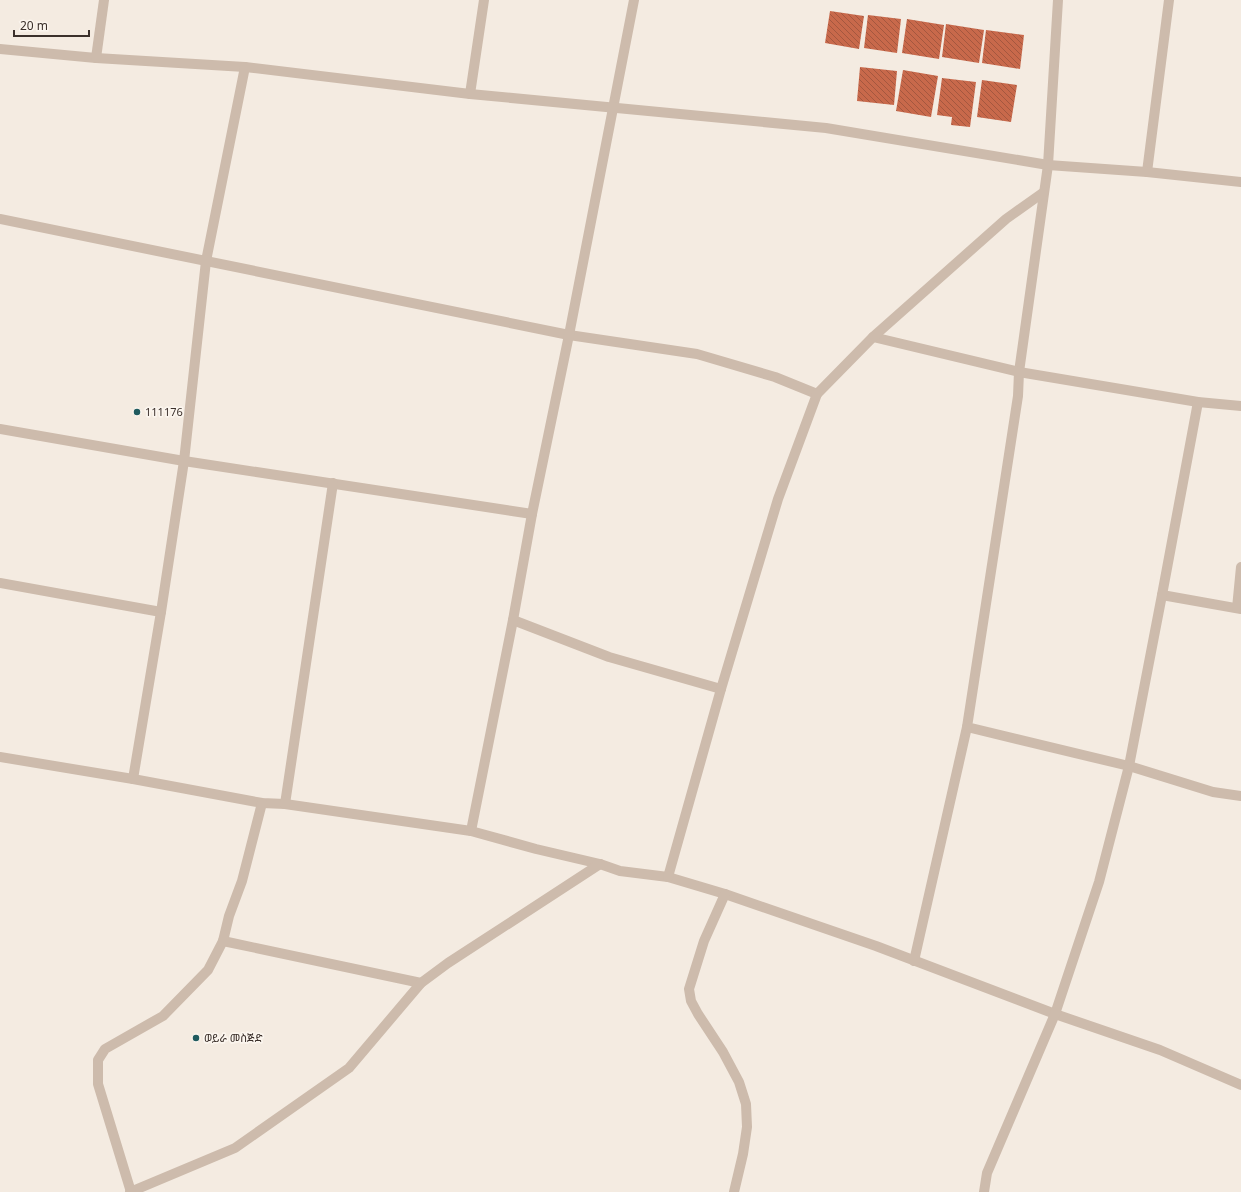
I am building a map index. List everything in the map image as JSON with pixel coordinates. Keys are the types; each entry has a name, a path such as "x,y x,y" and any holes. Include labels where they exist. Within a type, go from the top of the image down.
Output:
{"street":[{"path":"96,58 104,0"},
{"path":"470,94 484,0"},
{"path":"471,831 634,0"},
{"path":"914,961 967,727 1018,396 1019,372 1048,165 1058,0"},
{"path":"1147,172 1169,0"},
{"path":"0,49 96,58 245,67 470,94 826,128 1048,165 1147,172 1241,182"},
{"path":"133,779 161,612 184,461 206,261 245,67"},
{"path":"668,877 721,690 778,499 817,394 873,337 1006,219 1044,192"},
{"path":"0,219 569,335 697,354 775,377 817,394"},
{"path":"873,337 1019,372 1198,402 1241,406"},
{"path":"984,1192 987,1173 1055,1014 1099,882 1129,766 1198,402"},
{"path":"0,429 184,461 532,514"},
{"path":"285,804 333,483"},
{"path":"1162,595 1239,608 1241,567"},
{"path":"0,583 161,612"},
{"path":"513,620 610,657 721,690"},
{"path":"967,727 1129,766 1213,792 1241,796"},
{"path":"0,757 133,779 262,803 285,804 471,831 536,849 600,864 620,871 668,877 725,894 914,961 1055,1014 1160,1050 1241,1085"},
{"path":"262,803 242,881 229,916 223,941 208,970 163,1016 105,1049 98,1060 98,1084 131,1192 235,1148 350,1068 421,982 600,864"},
{"path":"725,894 704,940 689,989 691,1001 723,1052 739,1082 746,1104 747,1127 743,1154 734,1192"},
{"path":"223,941 421,982"}],"building":[{"path":"830,11 864,16 859,49 825,43"},
{"path":"868,15 901,19 897,53 864,48"},
{"path":"907,19 944,25 939,59 902,53"},
{"path":"946,24 984,30 979,63 942,57"},
{"path":"986,30 1024,35 1020,69 982,63"},
{"path":"860,67 897,71 894,105 857,101"},
{"path":"903,70 938,76 931,117 896,111"},
{"path":"942,78 976,82 970,127 951,125 952,117 937,115"},
{"path":"982,80 1017,85 1011,122 977,117"}],"place":[{"name":"111176","path":"137,412"},
{"name":"ወይራ መስጅድ","path":"196,1038"}]}
